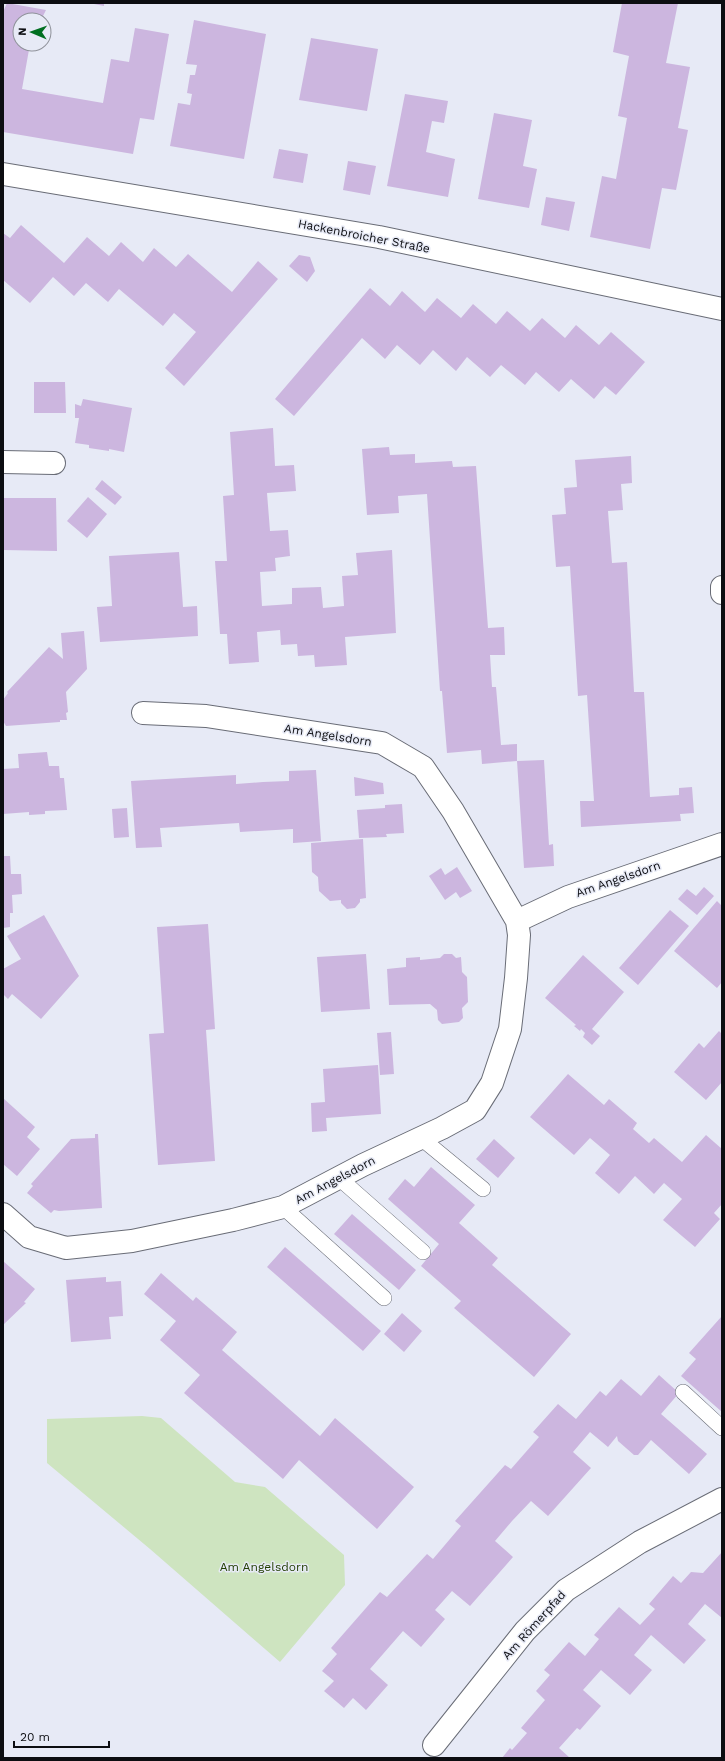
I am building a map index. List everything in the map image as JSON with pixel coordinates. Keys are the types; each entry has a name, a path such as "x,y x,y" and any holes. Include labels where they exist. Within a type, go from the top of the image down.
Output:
{"street":[{"name":"Hackenbroicher Straße","path":"3,174 379,237 722,309"},
{"path":"3,462 54,463"},
{"path":"722,587 722,593"},
{"name":"Am Angelsdorn","path":"3,1214 29,1237 66,1248 132,1241 233,1220 283,1207 475,1110 492,1083 510,1028 519,935 517,922 453,811 423,767 382,743 206,716 143,713"},
{"name":"Am Angelsdorn","path":"517,922 568,897 722,844"},
{"name":"Am Römerpfad","path":"434,1745 526,1631 566,1590 640,1542 722,1499"}],"lane":[{"path":"420,1138 483,1189"},
{"path":"339,1178 423,1252"},
{"path":"283,1207 384,1298"},
{"path":"683,1392 722,1428"}],"green space":[{"name":"Am Angelsdorn","path":"142,1416 161,1418 235,1482 265,1487 344,1555 345,1585 280,1662 150,1549 47,1463 47,1419"}],"building":[{"path":"7,3 46,10 45,12 12,12 12,52 29,52 22,89 103,103 111,59 129,62 135,28 169,34 154,120 140,118 133,154 3,132 3,12"},
{"path":"89,3 104,3 104,6"},
{"path":"622,3 678,3 666,63 690,67 678,128 688,130 676,190 662,188 650,249 590,237 602,176 616,179 627,118 618,116 629,56 613,52"},
{"path":"194,20 266,34 244,159 170,146 178,103 190,105 192,94 187,93 190,75 195,75 197,65 186,64"},
{"path":"311,38 378,49 367,111 299,100"},
{"path":"405,94 448,101 444,123 432,121 426,152 455,159 448,197 387,186"},
{"path":"494,113 532,120 523,166 537,169 529,208 478,199"},
{"path":"279,149 308,154 303,183 273,178"},
{"path":"348,161 376,166 370,195 343,190"},
{"path":"546,197 575,202 569,231 541,225"},
{"path":"21,225 64,263 87,237 109,256 121,242 143,262 154,248 176,267 188,254 232,292 258,261 278,279 184,386 165,368 196,332 174,313 163,326 119,289 108,302 86,283 74,296 53,277 30,303 3,280 3,233 10,238"},
{"path":"299,255 310,257 315,271 307,282 289,266"},
{"path":"370,288 390,306 402,291 425,312 437,298 461,318 473,304 496,324 507,311 530,331 542,318 565,338 576,325 599,345 611,332 645,362 616,395 605,386 594,399 571,379 559,392 536,372 525,385 501,365 490,377 467,357 456,371 433,350 420,365 397,345 385,359 362,338 294,416 275,399"},
{"path":"34,382 65,382 66,413 34,413"},
{"path":"83,399 132,408 124,452 109,449 109,451 89,448 89,445 75,443 79,418 75,418 75,404 81,406"},
{"path":"273,428 275,466 294,465 296,491 267,493 270,531 288,530 290,556 275,558 276,571 260,572 262,606 292,604 292,588 321,587 323,608 344,606 342,576 358,575 356,553 392,550 396,633 345,637 347,665 315,667 314,655 298,656 297,644 281,645 280,630 257,632 259,662 229,664 227,634 220,634 215,561 227,561 223,496 234,495 230,432"},
{"path":"389,447 390,455 415,454 415,463 452,461 453,467 476,466 488,628 504,627 505,655 490,655 492,687 496,687 501,745 517,744 517,761 482,764 481,750 447,753 442,691 440,691 427,494 398,496 399,513 367,515 362,449"},
{"path":"631,456 632,483 621,484 623,510 608,511 612,563 627,562 634,692 644,692 650,797 679,795 679,788 692,787 694,813 680,814 681,821 581,827 580,801 594,801 587,695 578,696 570,566 556,567 552,515 566,514 564,488 577,487 575,460"},
{"path":"102,480 122,497 115,505 95,489"},
{"path":"88,497 107,514 87,538 67,521"},
{"path":"3,498 56,498 57,551 3,550"},
{"path":"179,552 183,607 197,606 198,636 100,642 97,607 112,606 109,556"},
{"path":"84,631 87,669 66,692 68,712 66,713 67,720 60,720 60,722 6,726 3,721 3,700 8,693 7,692 49,647 63,659 61,633"},
{"path":"47,752 49,766 59,766 60,778 64,778 67,810 45,811 45,814 29,815 29,812 3,814 3,769 19,768 18,754"},
{"path":"544,760 549,845 553,844 554,866 524,868 517,761"},
{"path":"316,770 321,841 293,843 293,829 240,832 239,823 160,828 162,847 136,848 131,781 236,775 236,784 289,781 289,771"},
{"path":"354,777 383,783 384,794 355,796"},
{"path":"402,804 404,833 386,834 387,837 359,838 357,810 385,808 385,805"},
{"path":"127,808 129,837 114,838 112,809"},
{"path":"363,839 366,898 360,899 360,902 355,908 347,909 341,903 341,900 330,901 319,891 318,877 312,872 311,843"},
{"path":"3,856 10,856 11,874 21,874 22,894 12,895 13,913 10,913 10,927 3,928"},
{"path":"457,867 472,891 460,898 456,892 445,900 429,876 441,868 445,875"},
{"path":"704,887 714,896 697,915 678,899 687,889 696,896"},
{"path":"717,901 722,906 722,982 717,988 674,951"},
{"path":"670,910 689,926 638,985 619,968"},
{"path":"44,915 79,976 41,1019 12,994 8,999 3,994 3,969 21,959 7,936"},
{"path":"208,924 215,1029 206,1030 215,1161 158,1165 149,1034 164,1033 157,927"},
{"path":"366,954 370,1009 321,1012 317,957"},
{"path":"444,954 452,954 456,958 461,957 462,972 467,977 468,1002 462,1008 463,1018 459,1022 442,1024 438,1020 437,1010 430,1004 389,1005 387,969 406,967 406,958 420,957 420,960 440,958"},
{"path":"583,955 624,992 592,1029 600,1036 592,1045 583,1037 585,1033 581,1029 580,1031 574,1026 576,1025 545,998"},
{"path":"719,1031 722,1034 722,1082 706,1100 674,1072 699,1043 704,1048"},
{"path":"391,1032 394,1074 380,1075 377,1033"},
{"path":"378,1065 381,1114 326,1118 327,1131 312,1132 311,1103 325,1102 323,1069"},
{"path":"568,1074 604,1105 609,1099 637,1123 633,1129 649,1143 654,1138 682,1162 706,1135 722,1149 722,1204 714,1213 720,1219 695,1247 663,1220 682,1199 664,1183 654,1194 635,1176 619,1194 595,1173 610,1155 590,1138 574,1155 530,1117"},
{"path":"3,1098 35,1127 27,1137 40,1149 17,1176 3,1164"},
{"path":"95,1134 98,1134 102,1208 59,1211 54,1210 51,1213 27,1193 33,1186 31,1184 71,1139 95,1138"},
{"path":"494,1139 515,1158 498,1178 476,1159"},
{"path":"431,1167 475,1205 459,1223 498,1258 492,1265 571,1334 534,1377 454,1308 461,1301 421,1266 439,1244 388,1199 405,1179 414,1187"},
{"path":"352,1214 416,1270 399,1290 334,1234"},
{"path":"285,1247 381,1331 363,1351 267,1267"},
{"path":"3,1261 35,1289 24,1302 26,1303 3,1325"},
{"path":"161,1273 193,1301 196,1297 237,1332 222,1350 320,1436 335,1418 414,1487 377,1529 299,1460 283,1479 184,1393 200,1375 160,1340 176,1321 144,1294"},
{"path":"106,1277 106,1282 121,1281 123,1316 109,1317 111,1339 71,1342 66,1280"},
{"path":"402,1313 422,1331 404,1352 384,1334"},
{"path":"722,1316 722,1412 681,1376 696,1359 689,1353"},
{"path":"659,1375 679,1393 661,1414 707,1454 689,1474 651,1440 638,1455 634,1455 618,1441 617,1436 608,1447 590,1432 573,1452 591,1468 548,1516 531,1501 512,1521 495,1541 513,1557 470,1606 452,1591 435,1610 445,1619 421,1647 403,1631 370,1669 388,1685 366,1710 353,1698 344,1708 324,1691 334,1681 322,1671 337,1654 331,1648 380,1592 387,1597 427,1554 433,1559 461,1526 455,1521 505,1465 511,1469 539,1437 533,1432 558,1404 576,1419 600,1391 606,1396 621,1379 641,1396"},
{"path":"722,1552 722,1618 705,1604 688,1624 706,1640 684,1664 651,1635 634,1655 652,1670 630,1695 601,1670 583,1690 601,1706 580,1730 577,1728 559,1748 570,1758 502,1758 510,1748 512,1750 527,1733 521,1728 545,1700 536,1691 550,1675 544,1670 569,1642 585,1656 599,1639 594,1635 619,1607 640,1625 655,1609 649,1604 673,1576 681,1583 691,1572 703,1573"}]}
